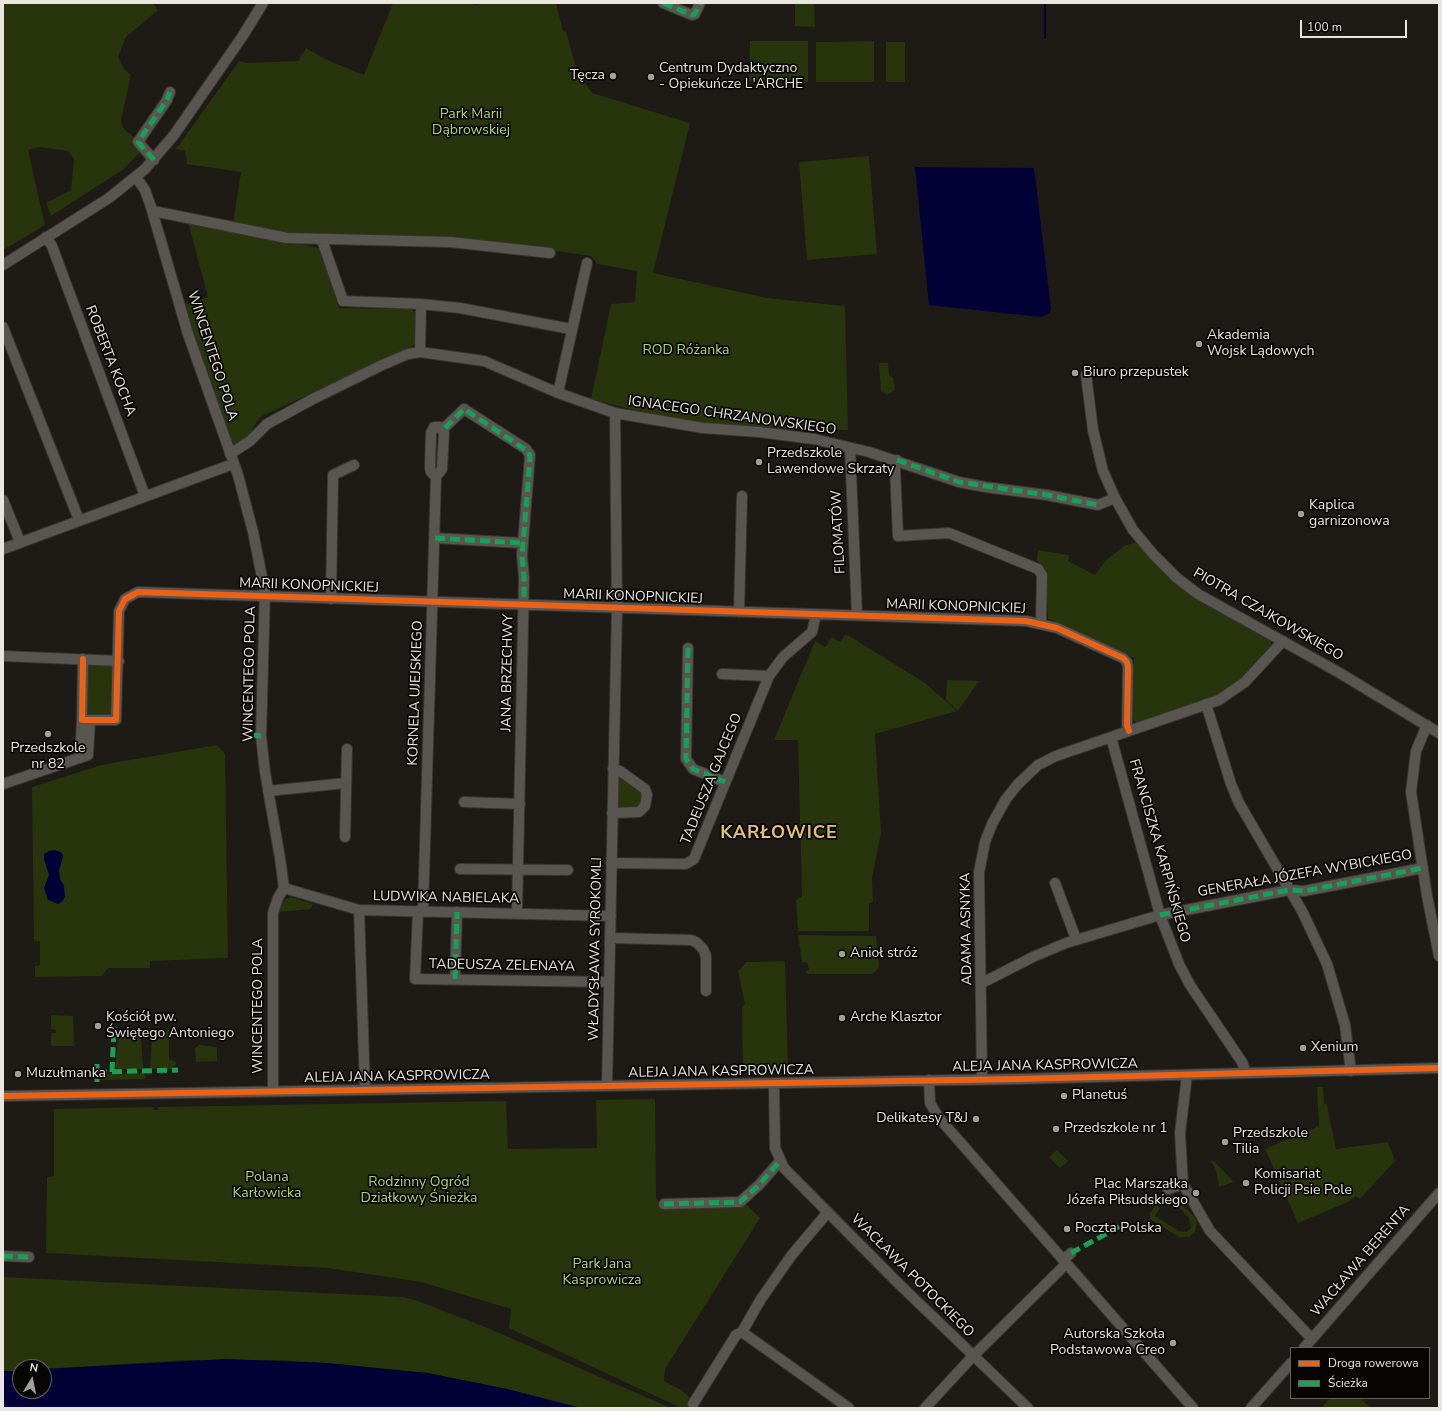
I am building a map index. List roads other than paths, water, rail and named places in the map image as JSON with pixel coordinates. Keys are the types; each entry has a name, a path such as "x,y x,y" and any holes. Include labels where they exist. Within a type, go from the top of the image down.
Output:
{"street":[{"path":"3,265 109,198 136,177 154,160 182,124 263,3"},
{"path":"663,3 692,15 695,14 700,3"},
{"path":"154,160 138,142 167,100 170,92"},
{"name":"WINCENTEGO POLA","path":"136,177 145,190 188,334 232,459 253,532 265,592 261,736 268,791 284,888 273,913 273,1091"},
{"path":"152,211 274,236 322,240 450,242 550,253"},
{"name":"ROBERTA KOCHA","path":"46,237 52,246 145,496"},
{"path":"322,240 343,301 421,304 460,308 571,329"},
{"path":"558,393 571,329 587,263"},
{"path":"420,352 421,304"},
{"path":"3,327 79,520"},
{"name":"IGNACEGO CHRZANOWSKIEGO","path":"3,549 145,496 232,459 267,424 313,398 380,366 408,354 420,352 484,361 558,393 615,413 703,428 759,432 814,439 897,460 959,482 985,487 1047,495 1098,505 1115,498"},
{"name":"PIOTRA CZAJKOWSKIEGO","path":"1086,374 1099,457 1115,498 1136,535 1154,555 1177,578 1198,594 1283,641 1439,733"},
{"name":"JANA BRZECHWY","path":"443,429 464,409 529,452 530,459 522,543 524,605 517,913"},
{"name":"WŁADYSŁAWA SYROKOMLI","path":"607,1086 617,608 615,413"},
{"name":"KORNELA UJEJSKIEGO","path":"421,911 435,538 436,477 431,472 430,468 431,433 434,427 440,427 443,429"},
{"name":"FILOMATÓW","path":"850,448 857,615"},
{"path":"897,460 895,469 898,536 949,533 1038,569 1042,575 1041,623"},
{"path":"331,599 333,475 354,465"},
{"path":"739,612 742,496"},
{"path":"3,500 20,542"},
{"path":"435,538 522,543"},
{"name":"MARII KONOPNICKIEJ","path":"86,720 116,720 119,661 119,611 125,599 138,592 857,615 1026,621 1041,623 1123,658 1127,662 1127,725 1129,731"},
{"name":"TADEUSZA GAJCEGO","path":"612,862 686,864 694,859 769,676 782,657 812,632 816,614"},
{"name":"ADAMA ASNYKA","path":"982,1079 982,983 979,872 985,842 992,824 1006,799 1018,784 1038,766 1056,756 1220,700 1246,682 1283,641"},
{"path":"688,648 686,759 693,769 726,782"},
{"path":"3,656 83,658 119,661"},
{"path":"3,784 80,758 86,720 83,658"},
{"path":"722,674 769,676"},
{"path":"1206,704 1228,777 1239,803 1314,933 1337,994 1346,1025 1352,1071"},
{"path":"1427,725 1416,751 1411,792 1439,956"},
{"name":"FRANCISZKA KARPIŃSKIEGO","path":"1111,737 1160,915 1179,964 1190,985 1242,1062 1246,1073"},
{"path":"345,837 347,749"},
{"path":"612,813 639,812 645,806 646,795 645,789 620,771 613,769"},
{"path":"268,791 346,782"},
{"path":"464,802 520,804"},
{"name":"GENERAŁA JÓZEFA WYBICKIEGO","path":"982,983 1033,956 1076,939 1160,915 1289,890 1304,890 1423,868"},
{"path":"460,869 568,870"},
{"path":"1055,883 1076,939"},
{"name":"LUDWIKA NABIELAKA","path":"284,888 359,910 610,916"},
{"path":"359,910 364,1089"},
{"name":"TADEUSZA ZELENAYA","path":"421,911 415,979 609,982"},
{"path":"455,979 457,912"},
{"path":"610,938 691,940 696,942 703,949 706,956 706,991"},
{"name":"ALEJA JANA KASPROWICZA","path":"3,1096 982,1079 1439,1068"},
{"path":"1187,1075 1180,1133 1182,1184 1205,1224 1312,1339"},
{"path":"929,1080 930,1103 939,1118 1193,1408"},
{"name":"WACŁAWA POTOCKIEGO","path":"774,1083 775,1148 784,1168 973,1356 1028,1408"},
{"path":"664,1204 740,1202 759,1185 780,1161"},
{"path":"1168,1189 1182,1184"},
{"name":"WACŁAWA BERENTA","path":"1305,1347 1439,1193"},
{"path":"693,1404 736,1335 742,1332 761,1299 791,1256 828,1212"},
{"path":"925,1408 1071,1253"},
{"path":"3,1256 29,1257"},
{"path":"742,1332 849,1408"},
{"path":"1251,1408 1290,1364"}],"waterway":[{"path":"1045,3 1045,38"}],"place":[{"name":"Tęcza","path":"613,76"},
{"name":"Centrum Dydaktyczno - Opiekuńcze L'ARCHE","path":"651,77"},
{"name":"Akademia Wojsk Lądowych","path":"1199,344"},
{"name":"Biuro przepustek","path":"1075,373"},
{"name":"Przedszkole Lawendowe Skrzaty","path":"759,462"},
{"name":"Kaplica garnizonowa","path":"1301,514"},
{"name":"Przedszkole nr 82","path":"48,734"},
{"name":"Anioł stróż","path":"842,954"},
{"name":"Arche Klasztor","path":"842,1018"},
{"name":"Kościół pw. Świętego Antoniego","path":"98,1026"},
{"name":"Xenium","path":"1303,1048"},
{"name":"Muzułmanka","path":"18,1074"},
{"name":"Planetuś","path":"1064,1096"},
{"name":"Delikatesy T&J","path":"976,1119"},
{"name":"Przedszkole nr 1","path":"1056,1129"},
{"name":"Przedszkole Tilia","path":"1225,1142"},
{"name":"Komisariat Policji Psie Pole","path":"1246,1183"},
{"name":"Plac Marszałka Józefa Piłsudskiego","path":"1196,1193"},
{"name":"Poczta Polska","path":"1067,1229"},
{"name":"Autorska Szkoła Podstawowa Creo","path":"1173,1343"}],"district":[{"name":"KARŁOWICE","path":"779,834"}],"park label":[{"name":"Park Marii Dąbrowskiej","path":"471,124"},
{"name":"ROD Różanka","path":"686,351"},
{"name":"Polana Karłowicka","path":"267,1186"},
{"name":"Rodzinny Ogród Działkowy Śnieżka","path":"419,1192"},
{"name":"Park Jana Kasprowicza","path":"602,1274"}]}
